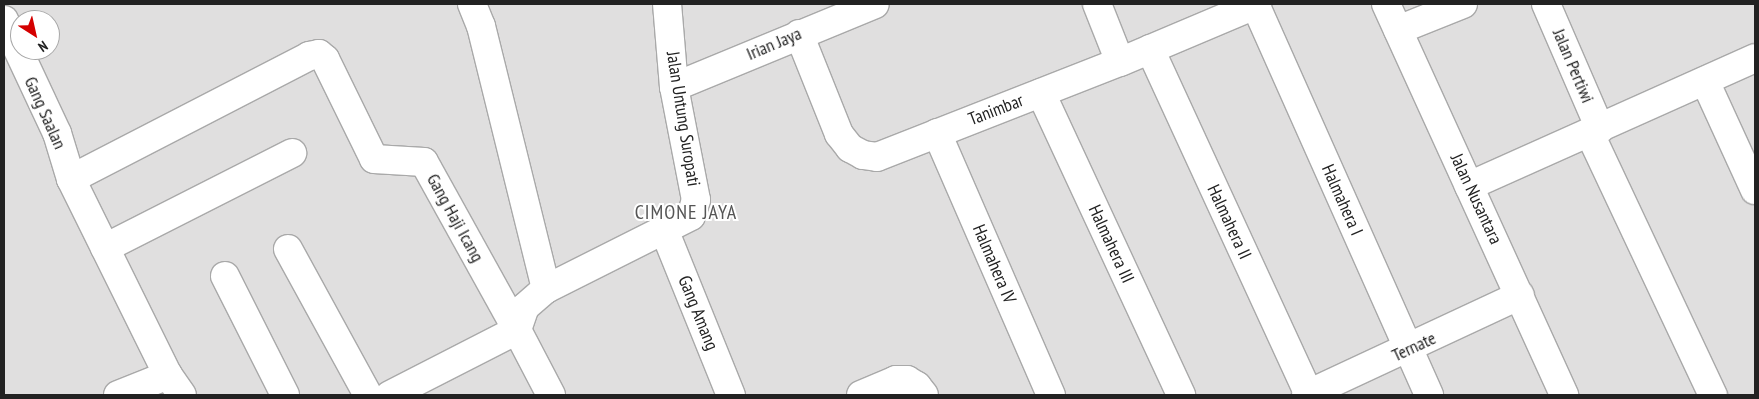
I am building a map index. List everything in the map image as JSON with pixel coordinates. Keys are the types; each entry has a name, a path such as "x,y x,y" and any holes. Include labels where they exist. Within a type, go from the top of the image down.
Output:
{"street":[{"path":"472,4 481,26 546,288"},
{"name":"Jalan Untung Suropati","path":"517,330 525,307 546,288 665,232 691,216 696,200 674,87 667,4"},
{"name":"Irian Jaya","path":"674,87 875,4"},
{"path":"1097,4 1120,62"},
{"name":"Tanimbar","path":"799,34 839,134 850,148 864,155 877,157 1120,62 1256,4"},
{"name":"Halmahera I","path":"1256,4 1429,395"},
{"name":"Jalan Nusantara","path":"1386,4 1564,395"},
{"path":"1398,30 1463,4"},
{"name":"Jalan Pertiwi","path":"1550,5 1595,132 1713,395"},
{"name":"Gang Saalan","path":"4,20 57,133 71,179 175,385"},
{"name":"Halmahera II","path":"1150,49 1308,395"},
{"name":"Gang Haji Icang","path":"71,179 310,56 319,54 325,59 374,159 424,162 517,330"},
{"path":"1469,186 1595,132 1755,58"},
{"path":"1705,81 1755,190"},
{"name":"Halmahera III","path":"1041,92 1181,395"},
{"name":"Halmahera IV","path":"937,133 1051,395"},
{"path":"105,248 292,153"},
{"name":"Gang Amang","path":"665,232 731,395"},
{"path":"288,250 368,395"},
{"path":"225,276 285,395"},
{"name":"Ternate","path":"1308,395 1408,350 1520,295"},
{"path":"390,395 517,330 551,395"},
{"path":"861,395 896,380 907,380 921,391"},
{"path":"118,395 175,385"}],"shaded area":[{"path":"4,4 1755,4 1755,395 4,395"}],"district":[{"name":"CIMONE JAYA","path":"686,212"}]}
